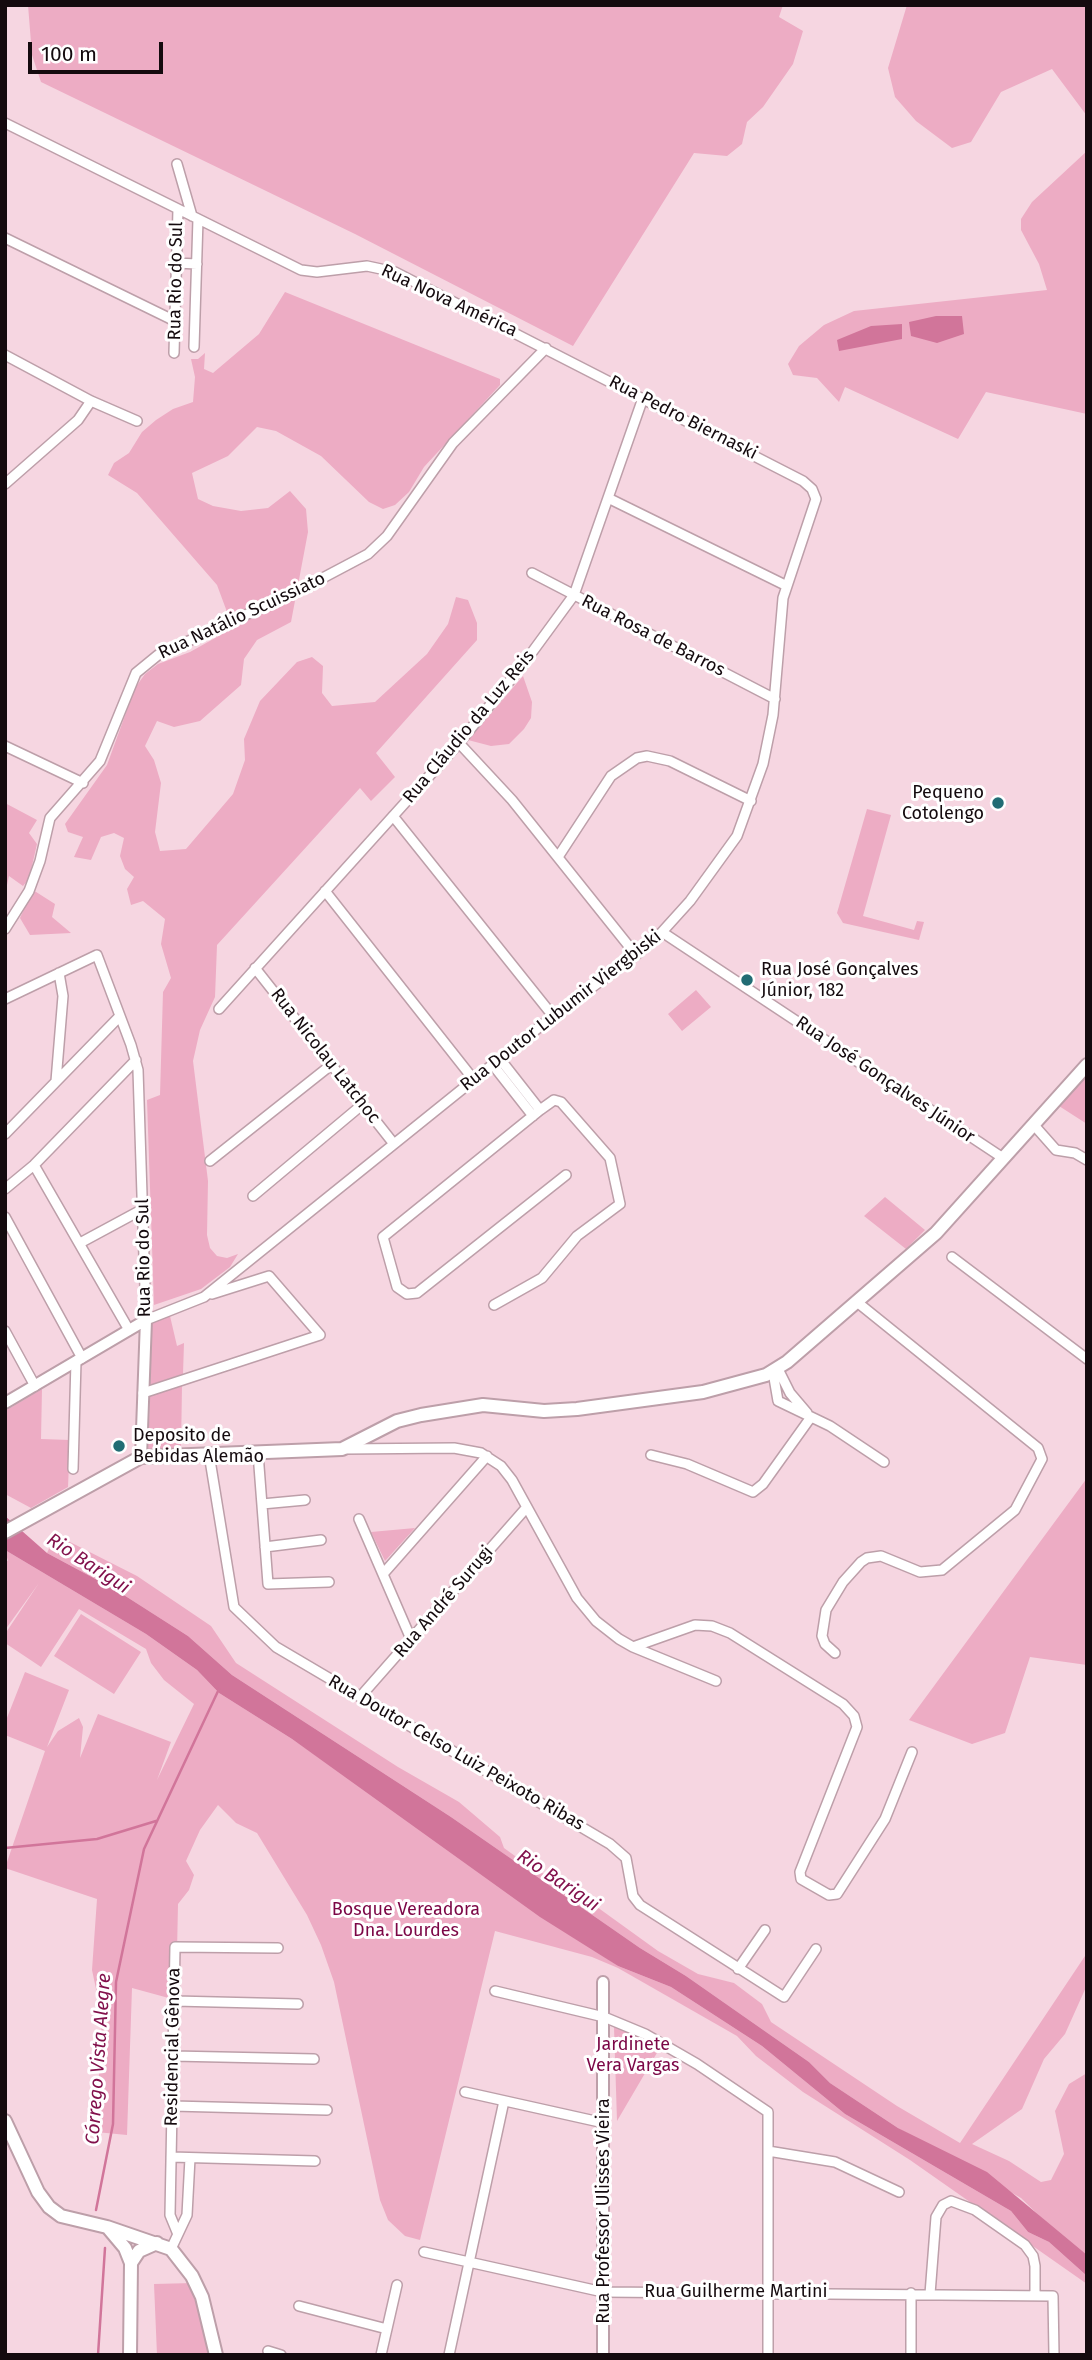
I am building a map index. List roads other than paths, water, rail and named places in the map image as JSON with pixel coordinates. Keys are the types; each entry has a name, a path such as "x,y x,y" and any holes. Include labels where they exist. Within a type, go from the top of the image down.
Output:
{"main road":[{"path":"5,1532 141,1457 342,1449 397,1421 421,1415 483,1405 544,1410 614,1405 720,1389 775,1371 941,1228 1087,1065"},
{"path":"5,2121 38,2192 49,2207 61,2216 107,2227 171,2249 192,2276 202,2297 216,2355"},
{"path":"107,2227 125,2248 131,2263 130,2355"},
{"path":"131,2263 139,2251 157,2243"}],"street":[{"name":"Rua Nova América","path":"5,123 301,270 317,272 367,265 386,268 547,348"},
{"name":"Rua Rio do Sul","path":"177,164 195,218 197,264 194,347"},
{"name":"Rua Rio do Sul","path":"174,353 177,209"},
{"path":"5,238 175,321"},
{"path":"176,263 197,264"},
{"name":"Rua Pedro Biernaski","path":"547,348 803,481 815,494"},
{"name":"Rua Natálio Scuissiato","path":"5,929 22,906 36,873 50,818 100,761 126,691 142,666 158,655 300,590 368,554 387,536 453,443 547,348"},
{"path":"5,355 91,401 137,421"},
{"name":"Rua Cláudio da Luz Reis","path":"219,1009 459,743 522,666 574,595 643,398"},
{"path":"5,484 78,420 91,401"},
{"name":"Rua Doutor Lubumir Viergbiski","path":"146,1320 204,1297 553,1016 636,955 662,932 730,848 751,801 768,745 775,699 785,585 815,505 815,494"},
{"path":"608,498 785,585"},
{"name":"Rua Rosa de Barros","path":"531,573 775,699"},
{"path":"459,743 502,788 636,955"},
{"path":"5,746 83,783"},
{"path":"558,857 611,776 637,758 647,756 670,761 751,801"},
{"path":"393,816 553,1016"},
{"path":"325,891 474,1080"},
{"name":"Rua José Gonçalves Júnior","path":"662,932 1003,1158"},
{"name":"Rua Rio do Sul","path":"59,973 97,955 136,1060 139,1082 146,1320 141,1457"},
{"name":"Rua Nicolau Latchoc","path":"255,968 394,1144"},
{"path":"5,999 59,973 63,996 57,1082"},
{"path":"5,1134 120,1016"},
{"path":"5,1189 34,1165 136,1060"},
{"path":"496,1062 536,1113"},
{"path":"210,1161 331,1065"},
{"path":"494,1305 542,1278 577,1236 620,1204 606,1154 561,1102 554,1100 536,1113 385,1233 382,1241 397,1287 407,1294 421,1291 566,1175"},
{"path":"253,1195 363,1104"},
{"path":"1032,1124 1056,1150 1074,1153 1087,1160"},
{"path":"34,1165 129,1330"},
{"path":"79,1244 143,1209"},
{"path":"5,1217 79,1360 73,1469"},
{"path":"952,1257 1087,1359"},
{"path":"143,1393 320,1335 269,1276 204,1297"},
{"path":"835,1653 825,1644 822,1636 826,1610 843,1582 860,1562 881,1556 920,1572 942,1570 1015,1510 1042,1459 1038,1448 856,1302"},
{"path":"5,1403 146,1320"},
{"path":"5,1331 35,1386"},
{"path":"775,1371 778,1401 811,1417 884,1462"},
{"path":"775,1371 795,1401 811,1417"},
{"path":"651,1455 687,1464 753,1492 763,1484 811,1417"},
{"path":"342,1449 454,1448 487,1456 507,1473 577,1598 602,1626 633,1647 716,1681"},
{"path":"258,1452 268,1584 329,1582"},
{"name":"Rua Doutor Celso Luiz Peixoto Ribas","path":"209,1454 236,1612 281,1651 610,1844 626,1858 636,1901 784,1997 816,1949"},
{"path":"383,1574 487,1456"},
{"path":"262,1504 306,1500"},
{"name":"Rua André Surugi","path":"360,1697 527,1507"},
{"path":"359,1519 411,1639"},
{"path":"265,1547 321,1539"},
{"path":"633,1647 686,1627 704,1624 720,1628 754,1653 772,1660 843,1704 854,1716 857,1727 800,1872 801,1880 829,1895 837,1894 885,1819 912,1752"},
{"path":"738,1969 765,1930"},
{"name":"Residencial Gênova","path":"177,2232 170,2220 175,1947 278,1948"},
{"name":"Rua Professor Ulisses Vieira","path":"603,1982 603,2355"},
{"path":"495,1991 604,2017 664,2045 768,2112 768,2355"},
{"path":"175,2001 298,2004"},
{"path":"173,2056 314,2059"},
{"path":"465,2092 604,2123"},
{"path":"449,2355 504,2101"},
{"path":"173,2106 327,2110"},
{"path":"768,2151 835,2162 899,2192"},
{"path":"171,2157 315,2161"},
{"path":"171,2249 187,2215 190,2158"},
{"path":"930,2294 936,2217 943,2205 951,2201 975,2210 1025,2245 1035,2266 1035,2296"},
{"name":"Rua Guilherme Martini","path":"424,2252 603,2292 1053,2296 1054,2355"},
{"path":"381,2355 397,2285"},
{"path":"911,2293 911,2355"},
{"path":"299,2306 387,2329"},
{"path":"268,2351 281,2355"}],"waterway":[{"name":"Córrego Vista Alegre","path":"96,2210 113,2124 116,1982 144,1849 219,1689"},
{"path":"5,1848 97,1839 156,1821"},
{"name":"Córrego Vista Alegre","path":"98,2355 105,2248"}],"place":[{"name":"Pequeno Cotolengo","path":"998,803"},
{"name":"Rua José Gonçalves Júnior, 182","path":"747,980"},
{"name":"Deposito de Bebidas Alemão","path":"119,1446"}],"water label":[{"name":"Rio Barigui","path":"88,1564"},
{"name":"Rio Barigui","path":"558,1881"}],"park label":[{"name":"Bosque Vereadora Dna. Lourdes","path":"406,1920"},
{"name":"Jardinete Vera Vargas","path":"633,2055"}]}
